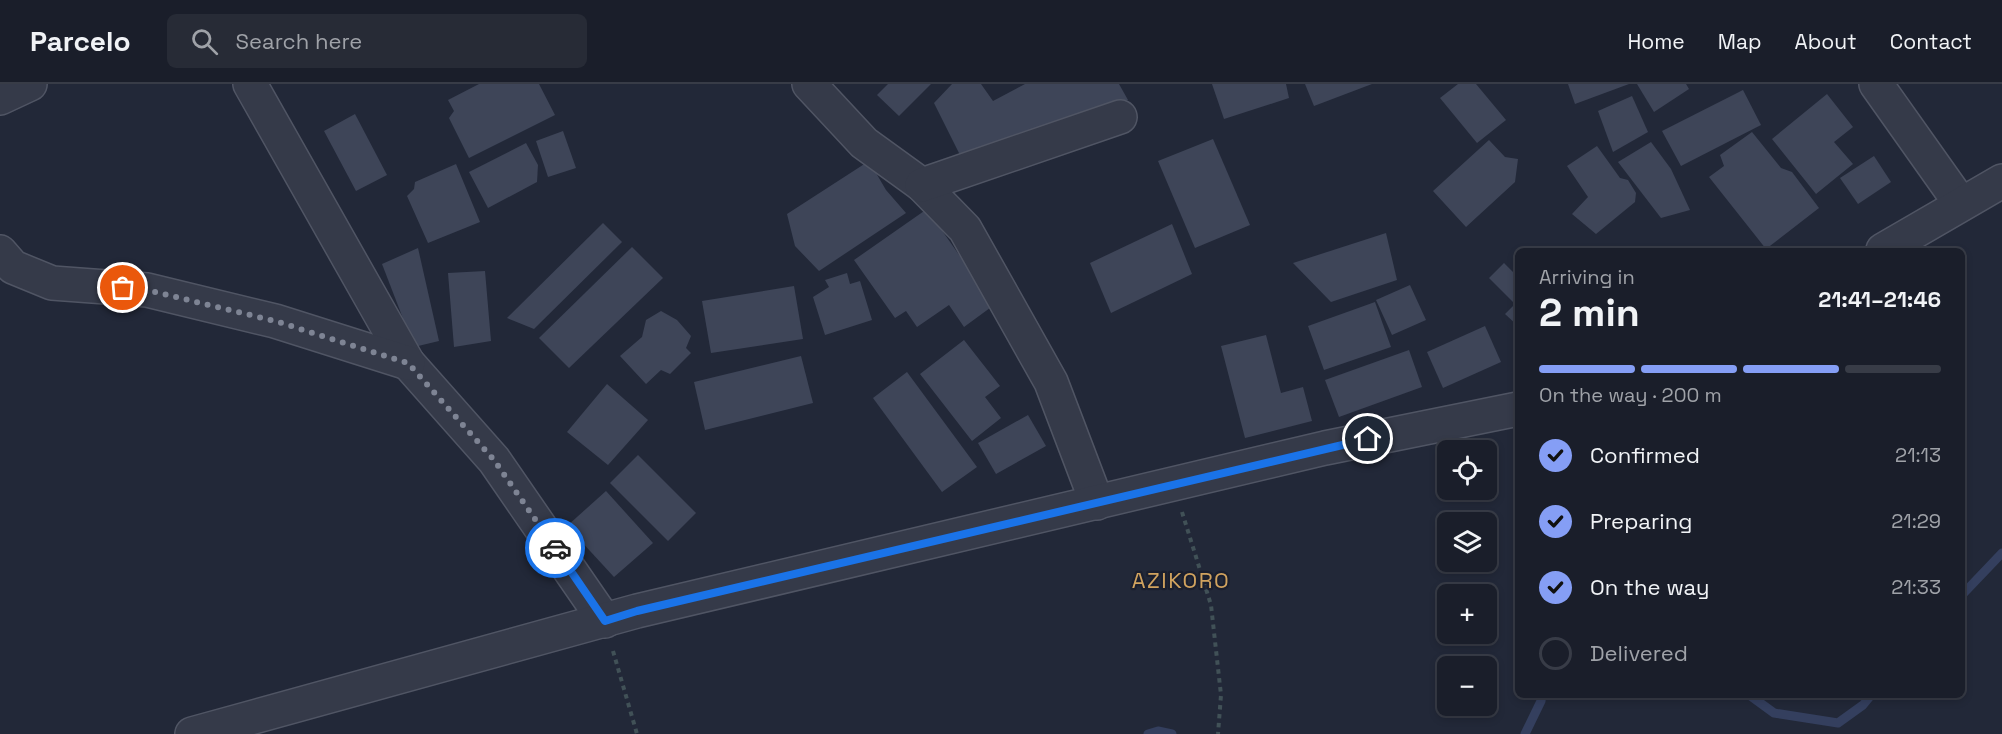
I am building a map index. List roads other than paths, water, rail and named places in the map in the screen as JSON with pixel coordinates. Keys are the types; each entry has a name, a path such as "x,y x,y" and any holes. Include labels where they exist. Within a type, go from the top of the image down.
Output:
{"street":[{"path":"0,98 30,84"},
{"path":"250,84 408,363 494,460 605,621"},
{"path":"809,84 864,143 922,184 965,229 1051,382 1097,503"},
{"path":"1876,84 1961,204"},
{"path":"922,184 1120,117"},
{"path":"1886,248 2002,181"},
{"path":"0,252 13,267 52,284 147,290 275,321 408,363"},
{"path":"192,734 637,611 1325,448 1515,410"}],"waterway":[{"path":"1965,592 2002,553"},
{"path":"1525,734 1541,698"},
{"path":"1753,698 1774,713 1838,723 1863,705 1869,698"},
{"path":"1148,734 1158,731 1172,734"}],"district":[{"name":"AZIKORO","path":"1181,580"}]}
